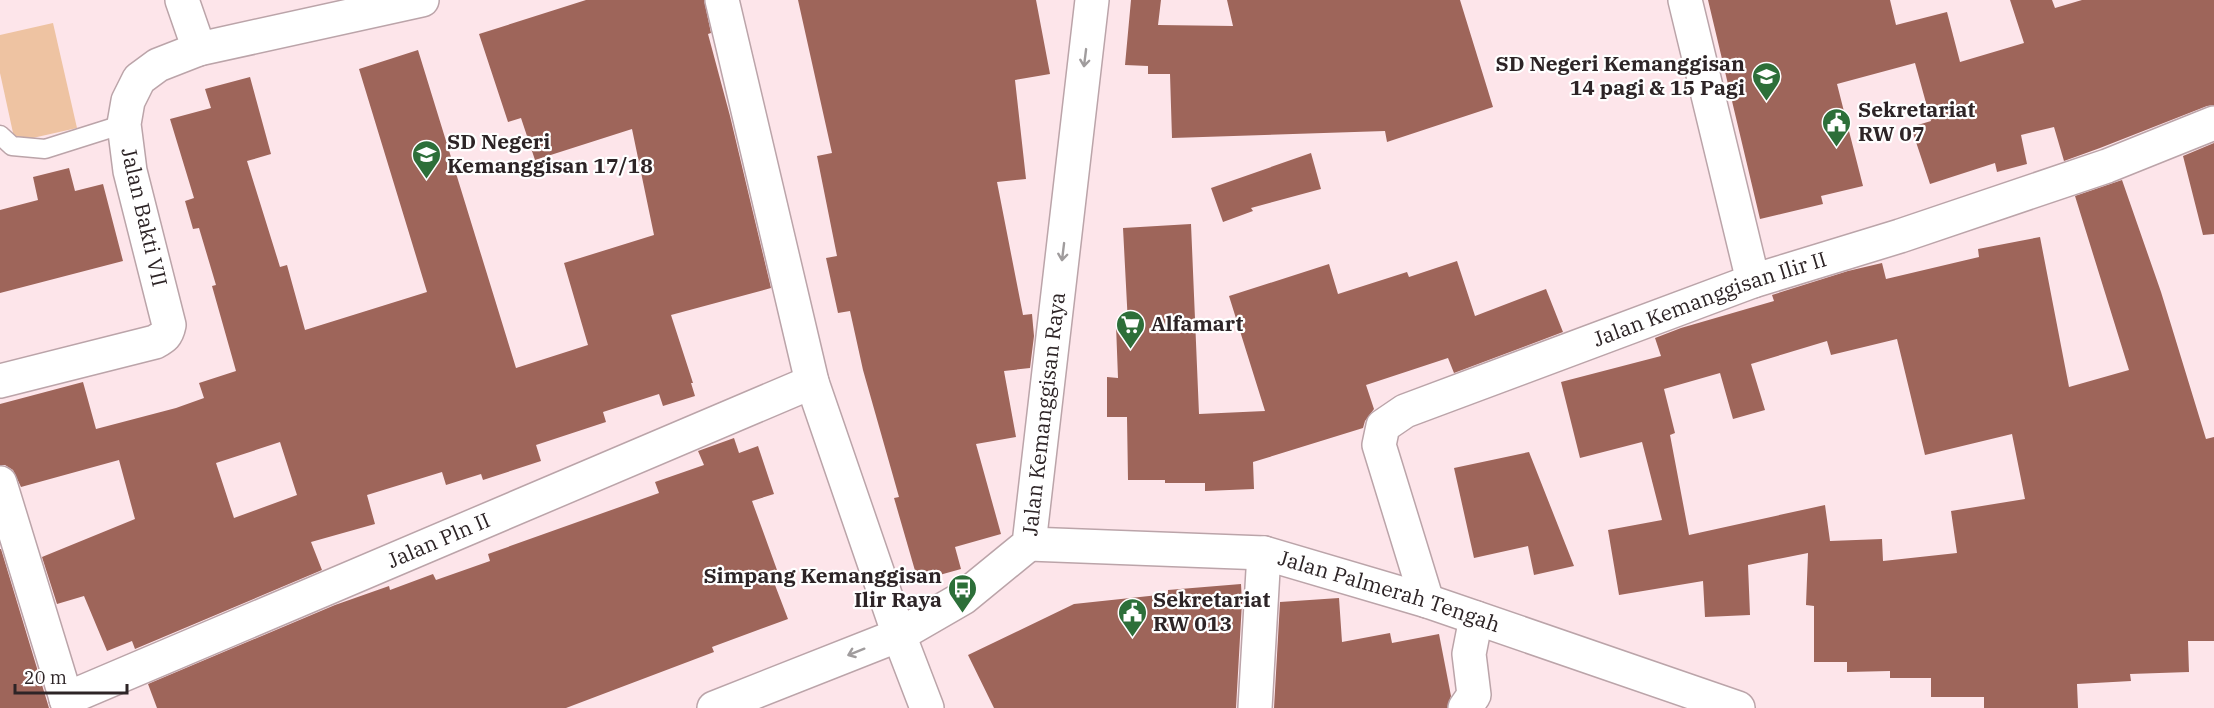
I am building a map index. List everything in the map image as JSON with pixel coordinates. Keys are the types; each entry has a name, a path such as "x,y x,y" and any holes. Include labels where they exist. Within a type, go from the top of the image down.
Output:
{"street":[{"path":"182,0 199,49"},
{"name":"Jalan Bakti VII","path":"0,381 155,342 164,337 167,332 169,325 130,171 124,124 128,101 139,79 158,65 199,49 422,0"},
{"path":"722,0 812,382 899,635 927,708"},
{"name":"Jalan Kemanggisan Raya","path":"714,708 899,635 963,598 1029,544 1092,0"},
{"path":"1685,0 1753,281"},
{"name":"Jalan Kemanggisan Ilir II","path":"1427,601 1379,445 1383,426 1405,411 1753,281 1900,236 2107,166 2214,123"},
{"name":"Jalan Pln II","path":"68,703 812,382"},
{"path":"0,483 68,703"},
{"name":"Jalan Palmerah Tengah","path":"1029,544 1264,553 1427,601 1724,706"},
{"path":"1255,708 1264,553"},
{"path":"1465,708 1473,695 1470,654 1476,618"}],"lane":[{"path":"0,135 12,146 45,149 124,124"}],"shaded area":[{"path":"53,23 77,128 15,142 0,73 0,35"}],"building":[{"path":"586,0 704,0 711,33 708,34 771,288 671,315 695,396 663,406 659,394 603,412 606,422 536,445 541,461 483,480 481,474 446,485 442,472 367,495 375,524 311,542 322,570 135,649 132,641 107,651 84,596 57,604 42,557 135,519 119,460 21,487 13,470 0,465 0,404 83,382 96,429 176,408 204,398 199,383 236,371 212,286 216,285 199,228 193,229 185,201 194,198 170,119 211,108 205,89 250,77 271,154 247,161 280,267 287,265 305,330 427,292 359,69 418,50 516,368 588,345 564,263 654,235 632,129 535,160 521,118 508,122 479,34","holes":["280,442 297,495 234,518 216,463"]},
{"path":"798,0 1036,0 1050,74 1015,80 1026,179 997,182 1023,315 1032,314 1034,336 1030,368 1004,371 1016,437 976,444 1001,534 955,547 961,569 918,581 894,498 899,497 863,370 850,311 838,313 826,258 837,256 817,156 832,153"},
{"path":"1131,0 1161,0 1158,25 1233,26 1227,0 1460,0 1493,107 1387,142 1385,131 1172,138 1170,74 1148,74 1148,66 1125,65"},
{"path":"1708,0 1890,0 1896,25 1947,12 1960,62 2024,43 2010,0 2052,0 2055,8 2082,0 2214,0 2214,105 2064,161 2054,127 2021,135 2027,164 1997,172 1995,163 1930,184 1911,127 1931,121 1915,63 1837,84 1863,186 1821,196 1823,204 1760,219"},
{"path":"2214,143 2214,234 2203,235 2183,156"},
{"path":"1311,153 1321,189 1251,208 1253,211 1223,222 1211,188"},
{"path":"69,168 75,191 103,184 123,261 0,293 0,210 38,200 33,177"},
{"path":"2122,180 2161,292 2206,439 2214,437 2214,641 2188,641 2189,672 2130,674 2131,681 2077,684 2078,708 1984,708 1984,697 1931,697 1931,678 1890,678 1890,671 1847,672 1847,662 1814,662 1814,606 1806,605 1808,553 1748,565 1750,615 1705,617 1703,581 1619,595 1608,530 1662,520 1642,442 1580,458 1561,382 1661,356 1655,338 1681,328 1774,301 1772,295 1848,271 1882,263 1886,279 1979,257 1978,249 2040,237 2069,387 2129,370 2075,196","holes":["1897,339 1925,455 2012,434 2025,499 1951,511 1957,553 1883,561 1882,539 1830,541 1825,505 1689,535 1670,435 1675,433 1664,389 1720,373 1733,419 1765,410 1751,364 1827,341 1831,355"]},
{"path":"1191,224 1199,414 1265,411 1229,296 1329,264 1338,294 1407,272 1409,277 1457,261 1475,316 1546,289 1563,332 1454,373 1448,358 1366,385 1374,409 1363,428 1253,462 1254,489 1205,491 1205,483 1128,480 1127,417 1107,417 1107,377 1118,378 1116,325 1128,324 1123,228"},
{"path":"734,438 739,453 758,446 774,494 752,501 777,570 770,572 788,619 712,647 714,652 566,708 157,708 148,684 335,605 389,586 390,590 433,574 436,580 490,561 488,554 659,493 655,482 704,465 698,451"},
{"path":"1529,452 1574,566 1534,575 1528,546 1474,558 1454,468"},
{"path":"1,549 49,708 0,708"},
{"path":"1241,584 1236,708 994,708 968,655 1074,604 1168,594 1168,590"},
{"path":"1339,598 1342,642 1390,633 1392,643 1439,634 1451,696 1447,708 1274,708 1280,602"}],"place":[{"name":"SD Negeri Kemanggisan 14 pagi & 15 Pagi","path":"1766,102"},
{"name":"Sekretariat RW 07","path":"1837,148"},
{"name":"SD Negeri Kemanggisan 17/18","path":"426,180"},
{"name":"Alfamart","path":"1130,350"},
{"name":"Simpang Kemanggisan Ilir Raya","path":"963,614"},
{"name":"Sekretariat RW 013","path":"1132,638"}]}
